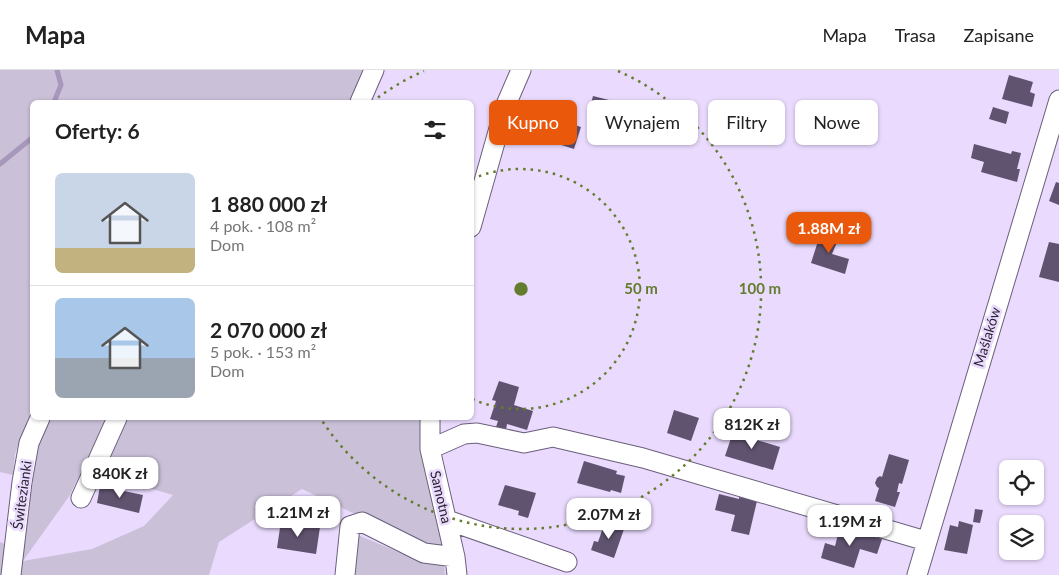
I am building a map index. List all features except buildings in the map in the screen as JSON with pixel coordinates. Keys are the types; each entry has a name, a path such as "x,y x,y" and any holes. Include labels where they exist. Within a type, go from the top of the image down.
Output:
{"street":[{"path":"361,100 374,70"},
{"path":"474,216 504,108 521,70"},
{"name":"Maślaków","path":"917,575 1059,100"},
{"name":"Świtezianki","path":"11,575 22,482 29,443 39,420"},
{"path":"80,498 116,420"},
{"name":"Samotna","path":"430,420 430,449 456,566"},
{"path":"430,449 464,434 477,433 524,443 554,437 643,458 926,541"},
{"path":"447,520 567,562"},
{"path":"346,575 350,526 362,522 424,553 456,566"}],"shaded area":[{"path":"0,70 370,70 357,100 30,100 30,413 15,454 13,475 0,472"},
{"path":"46,420 106,420 70,495 23,561 92,549 144,526 173,495 98,473 123,420 421,420 421,454 443,547 421,545 302,489 219,542 209,575 20,575 30,464"},
{"path":"358,535 417,560 444,564 445,575 353,575"},
{"path":"0,542 5,544 6,575 0,575"}],"waterway":[{"path":"55,100 61,85 57,70"},
{"path":"0,164 30,140"}]}
